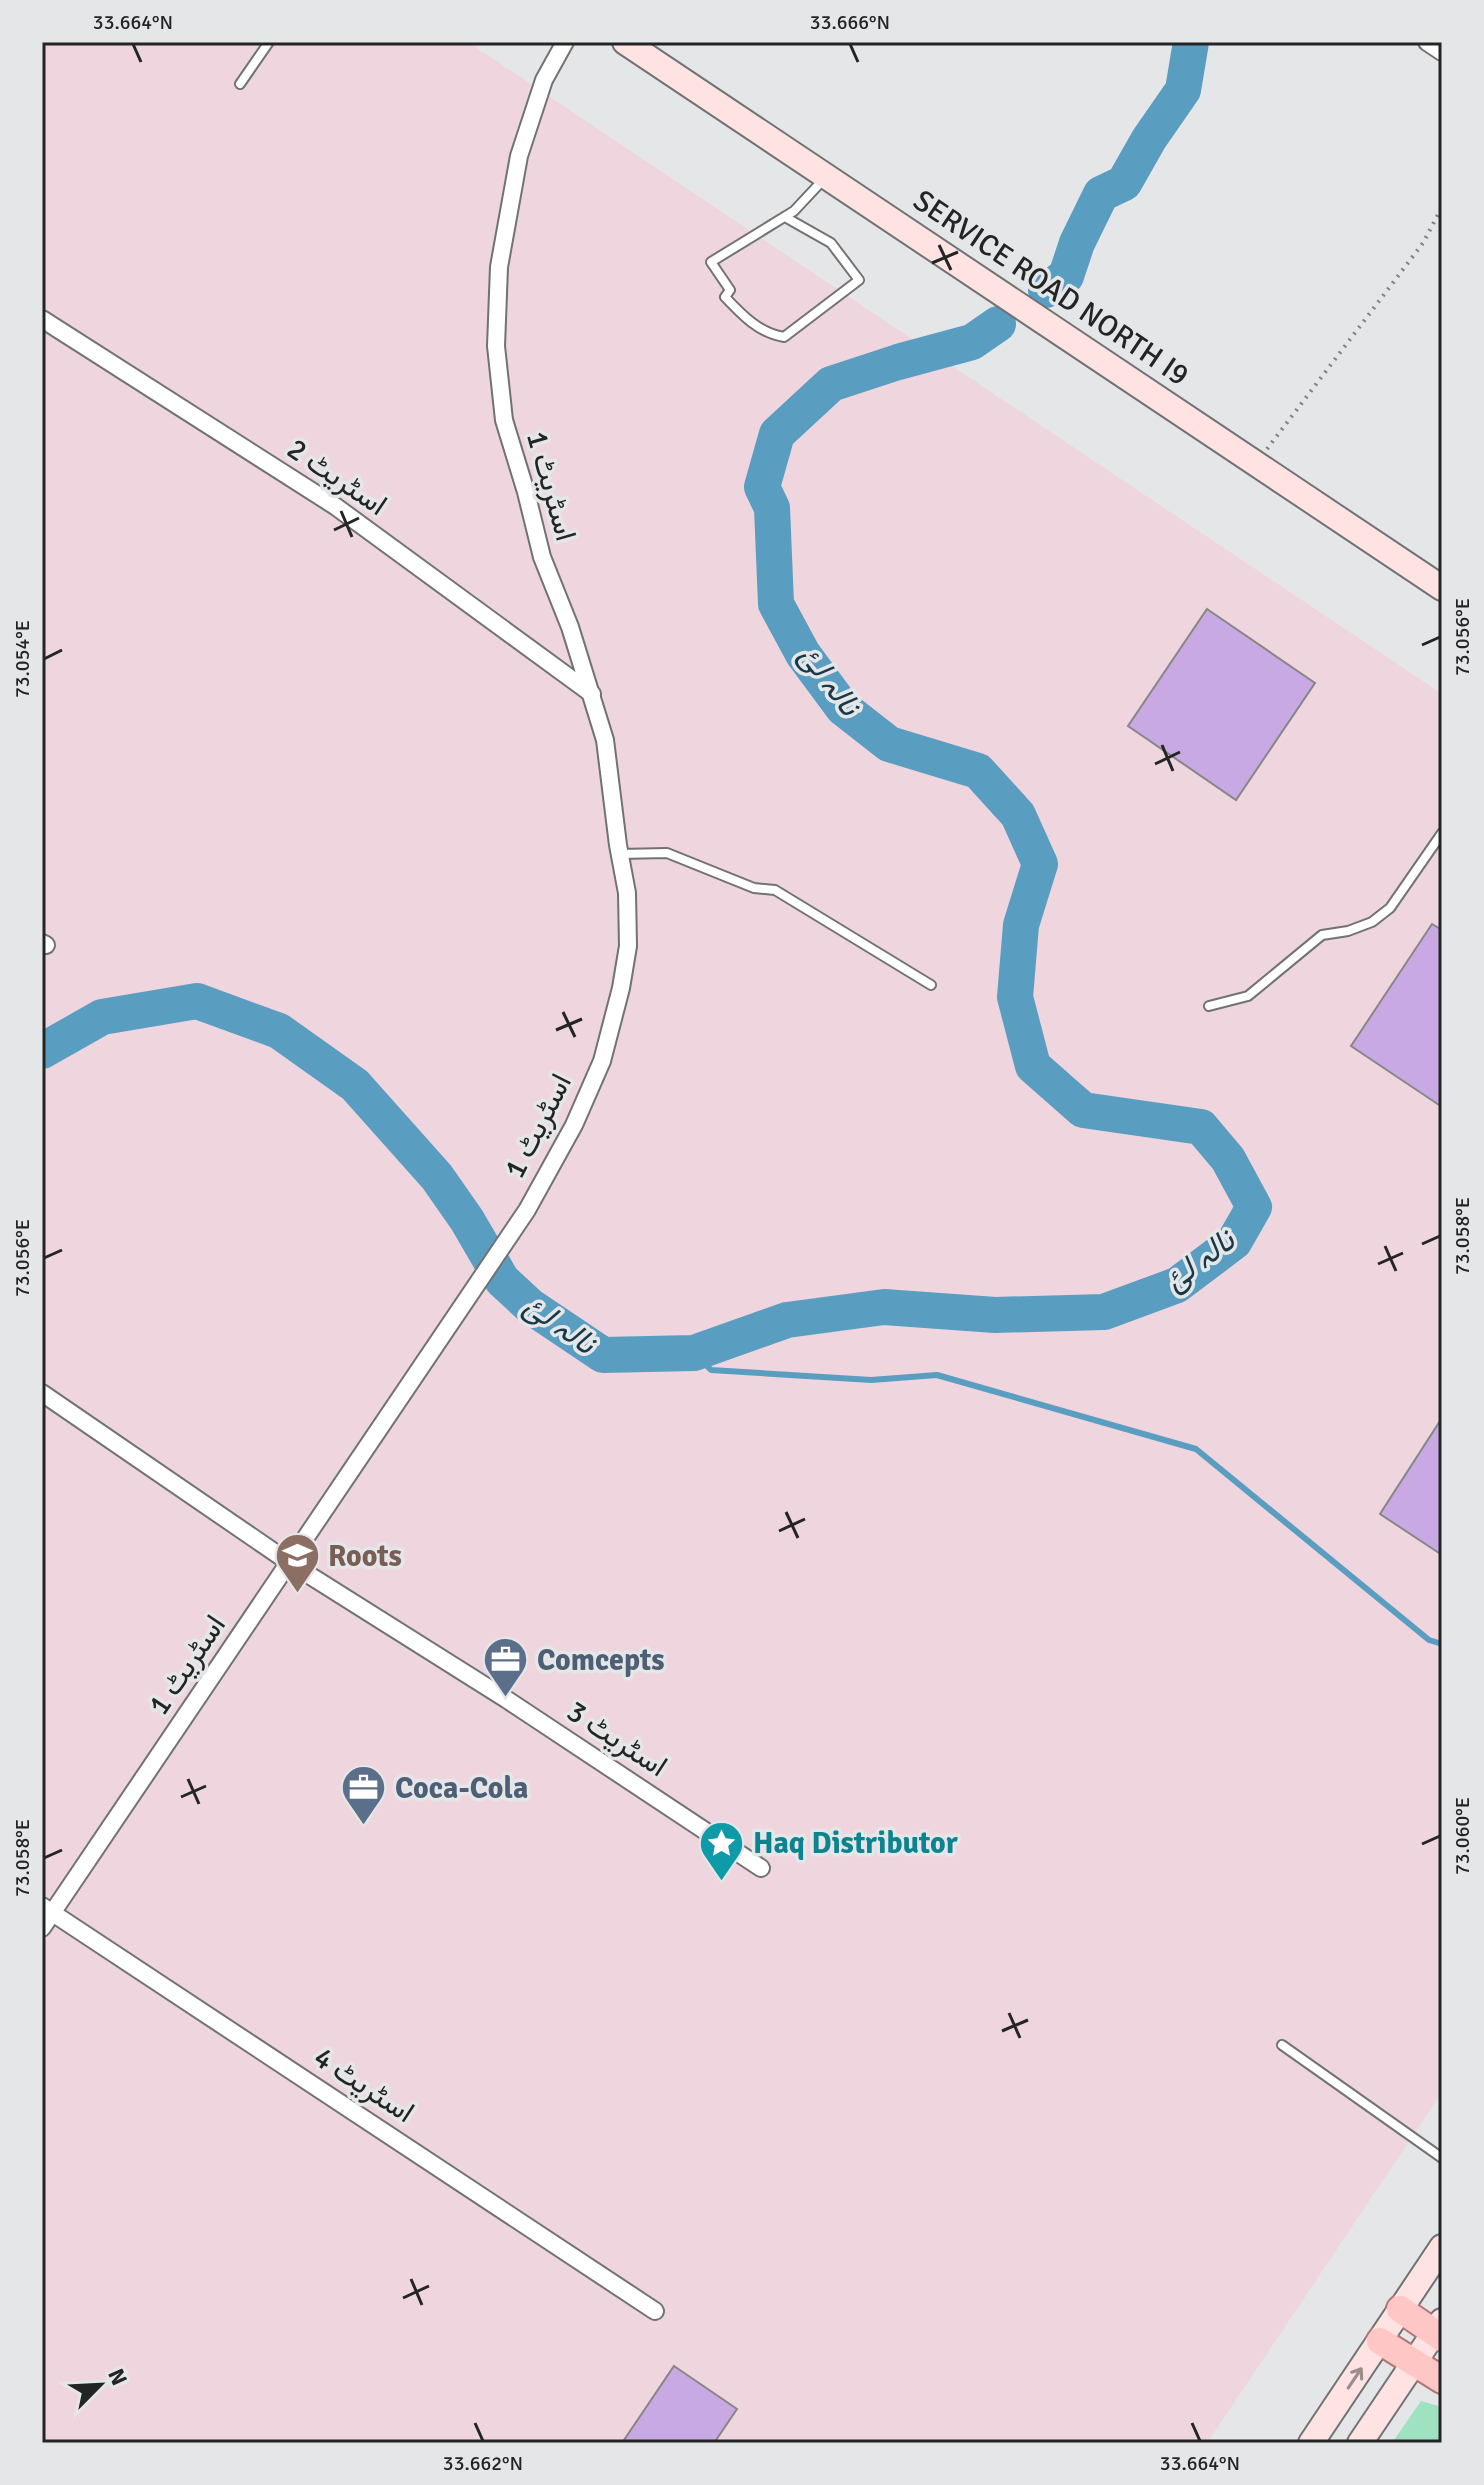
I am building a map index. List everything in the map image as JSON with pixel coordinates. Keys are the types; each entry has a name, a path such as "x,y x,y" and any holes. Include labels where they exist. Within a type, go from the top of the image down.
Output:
{"main road":[{"name":"SERVICE ROAD NORTH I9","path":"625,42 1442,588"},
{"path":"1311,2443 1442,2247"},
{"path":"1360,2443 1439,2330 1400,2309"},
{"path":"1380,2341 1442,2380"}],"street":[{"name":"اسٹریٹ 1","path":"42,1928 47,1909 290,1563 527,1210 574,1125 602,1061 628,946 627,893 605,740 570,627 542,557 504,420 496,346 499,267 519,156 544,80 565,42"},
{"path":"1427,42 1442,52"},
{"name":"اسٹریٹ 2","path":"42,319 335,506 593,694"},
{"name":"اسٹریٹ 3","path":"42,1393 290,1563 506,1699 761,1868"},
{"name":"اسٹریٹ 4","path":"47,1909 655,2311"}],"lane":[{"path":"240,84 269,42"},
{"path":"785,217 831,243 859,280 784,337 770,335 748,320 725,297 730,290 711,262 794,211 826,176"},
{"path":"1209,1006 1248,996 1322,935 1348,931 1372,922 1390,908 1442,833"},
{"path":"620,854 667,853 754,888 775,890 931,985"},
{"path":"1282,2045 1442,2158"}],"path":[{"path":"1255,463 1423,243 1442,207"}],"shaded area":[{"path":"42,42 468,42 1442,694 1442,2092 1207,2443 42,2443"}],"green space":[{"path":"1421,2401 1442,2407 1442,2443 1392,2443"}],"building":[{"path":"1207,609 1315,683 1236,800 1128,726"},
{"path":"1432,924 1442,930 1442,1107 1351,1046"},
{"path":"1442,1418 1442,1555 1380,1514"},
{"path":"674,2366 737,2409 714,2443 622,2443"}],"waterway":[{"name":"نالہ لئ","path":"1046,290 1066,276 1077,243 1101,194 1124,183 1149,139 1183,90 1191,42"},
{"name":"نالہ لئ","path":"42,1051 102,1017 197,1001 279,1031 355,1085 437,1177 467,1220 502,1280 530,1306 603,1355 694,1353 787,1320 884,1307 995,1315 1104,1312 1177,1285 1234,1242 1254,1207 1228,1159 1201,1127 1083,1110 1033,1066 1015,997 1021,925 1040,864 1018,815 978,771 889,744 843,708 803,654 776,604 772,508 762,487 777,434 831,384 972,342 998,324"},
{"path":"694,1353 711,1370 871,1380 937,1375 1196,1449 1429,1640 1442,1644"}],"place":[{"name":"Roots","path":"297,1595"},
{"name":"Comcepts","path":"506,1699"},
{"name":"Coca-Cola","path":"364,1827"},
{"name":"Haq Distributor","path":"722,1882"}]}
